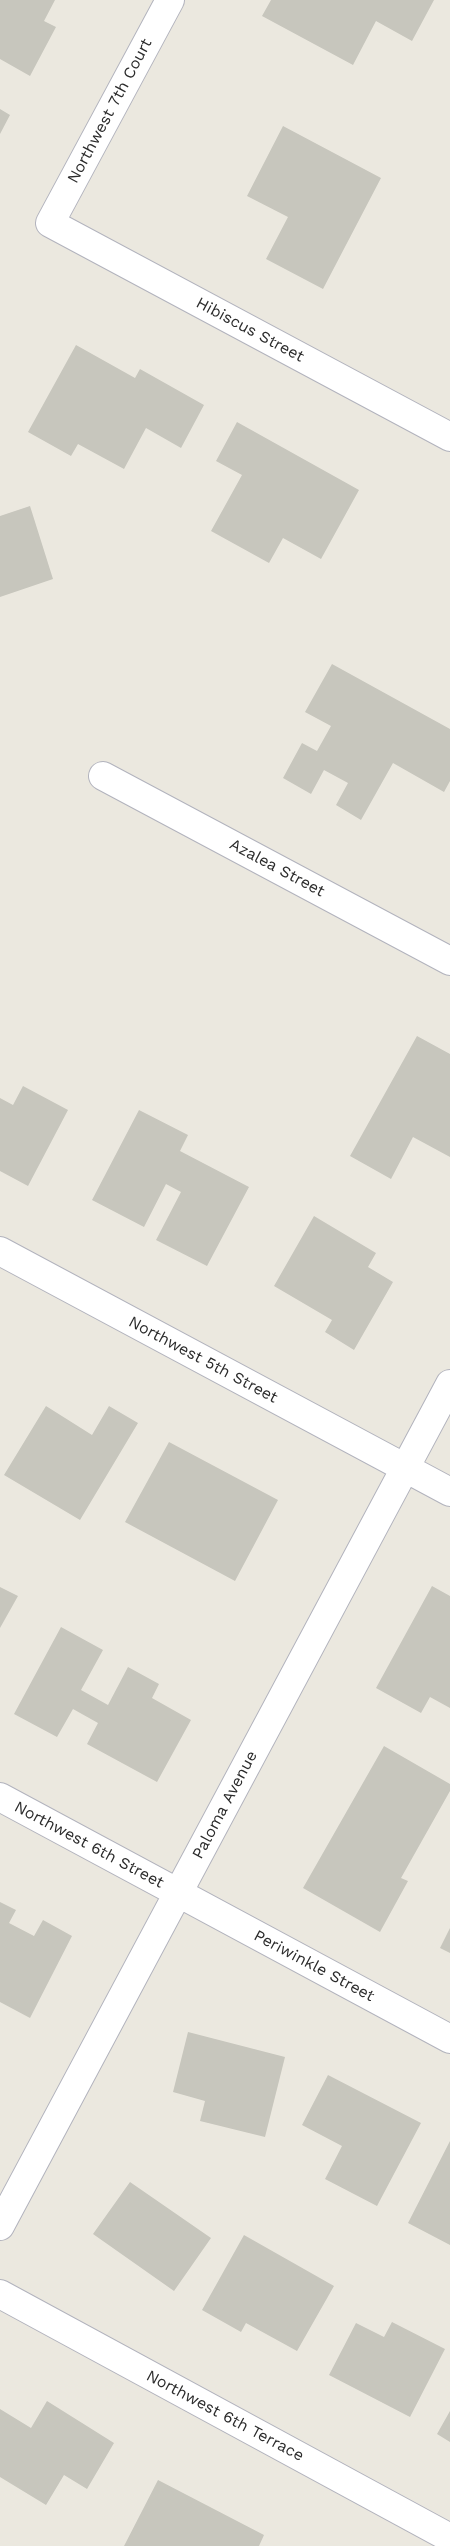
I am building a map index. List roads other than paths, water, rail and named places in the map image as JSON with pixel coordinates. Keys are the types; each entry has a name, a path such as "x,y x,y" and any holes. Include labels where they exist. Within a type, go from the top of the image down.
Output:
{"street":[{"name":"Northwest 7th Court","path":"50,223 170,0"},
{"name":"Hibiscus Street","path":"50,223 450,437"},
{"name":"Azalea Street","path":"103,776 450,961"},
{"name":"Northwest 5th Street","path":"0,1251 450,1492"},
{"name":"Paloma Avenue","path":"0,2226 450,1384"},
{"name":"Northwest 6th Street","path":"0,1797 179,1892"},
{"name":"Periwinkle Street","path":"179,1892 450,2039"},
{"name":"Northwest 6th Terrace","path":"0,2294 450,2538"}]}
